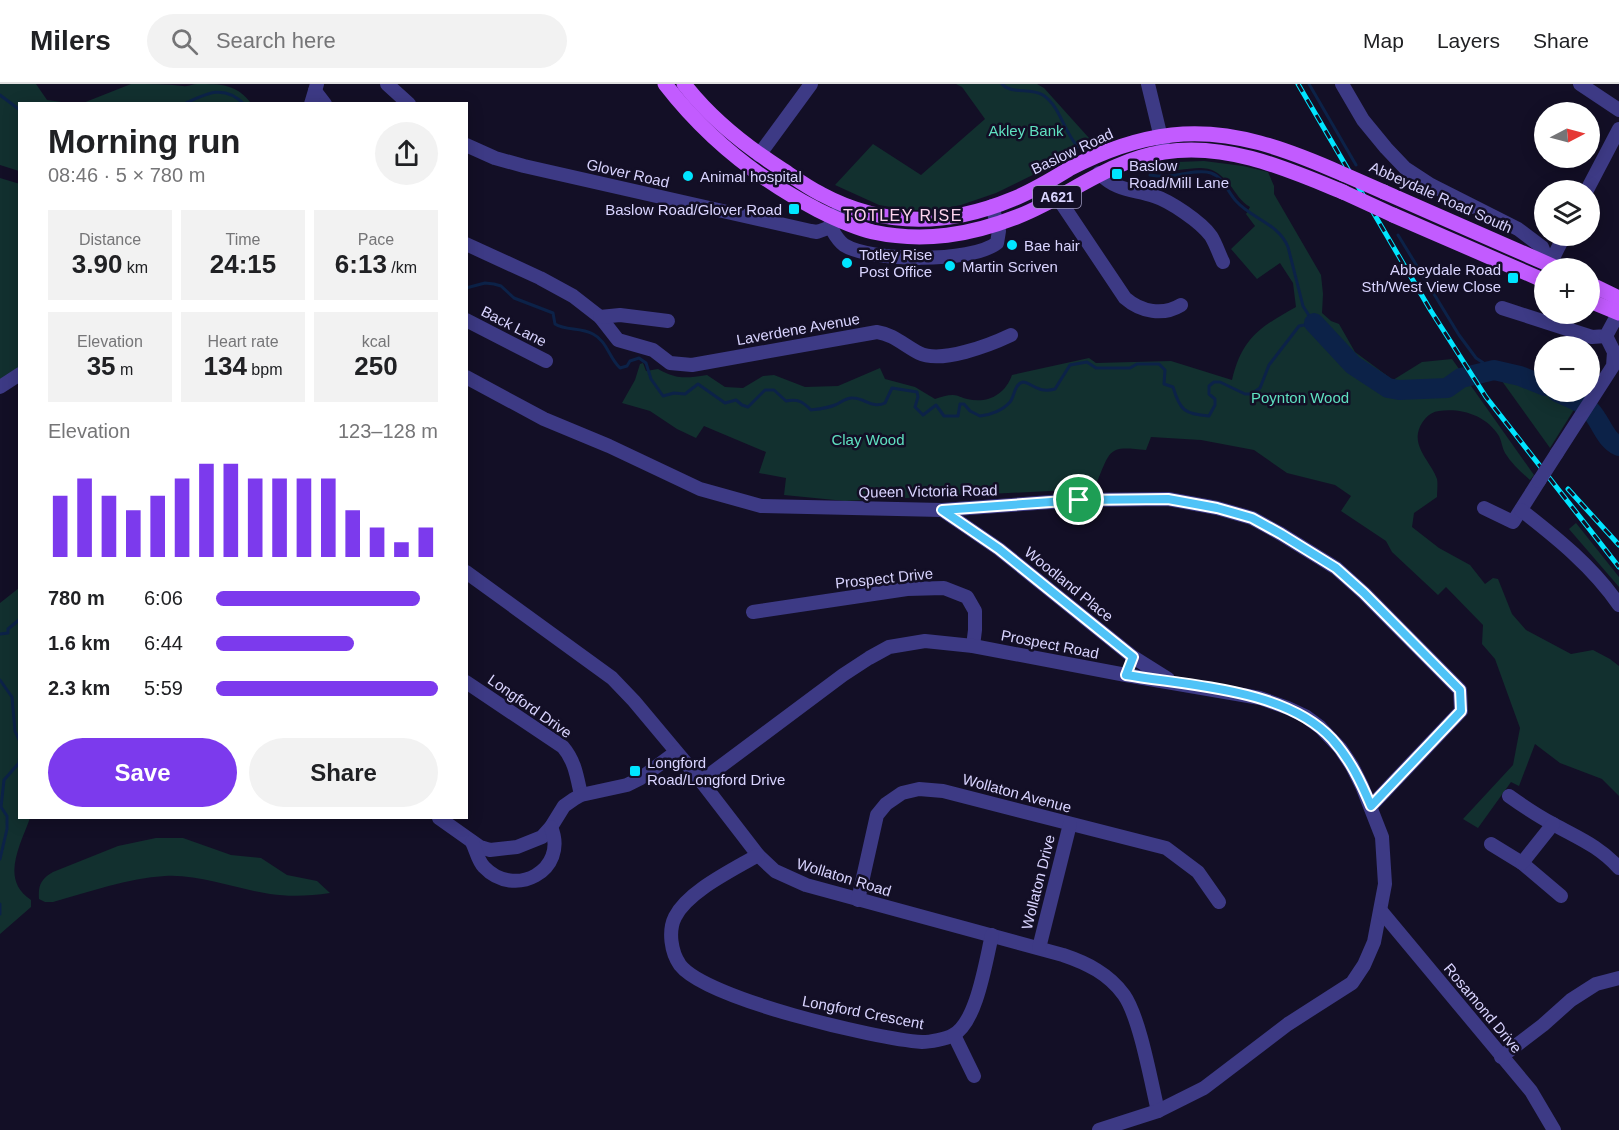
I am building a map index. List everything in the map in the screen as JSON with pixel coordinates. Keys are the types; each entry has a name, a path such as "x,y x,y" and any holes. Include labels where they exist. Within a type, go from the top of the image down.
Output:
{"main road":[{"name":"A621","path":"665,84 696,121 738,158 833,222 871,231 922,237 977,231 1038,208 1099,173 1136,159 1163,144 1264,160 1393,214 1534,268"},
{"name":"Baslow Road","path":"684,84 713,117 759,155 820,194 867,213 912,221 944,218 992,206 1048,183 1092,158 1127,145 1163,144 1194,134 1242,139 1284,149 1339,172"},
{"name":"Abbeydale Road South","path":"1339,172 1485,235 1534,265"},
{"path":"1600,289 1619,298"},
{"path":"1600,305 1619,313"}],"street":[{"path":"387,84 407,102"},
{"path":"759,155 811,84"},
{"path":"1148,84 1163,144"},
{"path":"1342,84 1363,120 1405,168 1431,185 1518,229 1542,247 1545,258"},
{"path":"1580,84 1619,110"},
{"path":"1592,180 1619,129"},
{"name":"Glover Road","path":"468,146 495,158 525,166 810,231 824,231 833,222"},
{"path":"1099,173 1109,183 1119,188 1152,195 1172,203 1211,236 1223,262"},
{"path":"1048,183 1128,301 1143,309 1164,312 1181,305"},
{"path":"842,204 833,222 838,240 846,246 879,255 929,258 954,257 992,247 997,243 998,224 992,206"},
{"path":"1485,235 1494,216"},
{"name":"Laverdene Avenue","path":"468,245 573,296 600,317 618,340 653,350 670,363 677,365 692,365 877,332 886,333 929,357 988,346 1011,335"},
{"path":"1502,308 1592,337 1606,336"},
{"path":"1606,336 1619,313"},
{"path":"600,317 620,315 668,321"},
{"name":"Back Lane","path":"468,321 546,361"},
{"path":"1484,508 1513,522 1572,428 1610,373 1615,358 1606,336"},
{"path":"0,387 18,375"},
{"name":"Queen Victoria Road","path":"468,377 544,419 609,446 700,489 761,506 942,510 1079,500 1168,499 1217,508 1252,518 1336,568 1364,593 1460,690 1461,711 1371,806"},
{"name":"Woodland Place","path":"942,510 999,549 1133,657 1175,683"},
{"path":"1521,510 1558,539 1592,571 1619,605"},
{"name":"Wollaton Road","path":"468,573 612,678 701,781 758,855 775,870 790,879 858,900 1088,963 1106,976 1125,996 1136,1021 1158,1111"},
{"name":"Prospect Drive","path":"753,612 907,589 944,588 967,597 975,611 973,646"},
{"name":"Prospect Road","path":"701,781 869,658 889,647 925,641 973,646 1260,698 1305,716 1320,728 1340,748 1352,766 1371,806 1382,837 1385,884 1374,942 1364,965 1352,983 1271,1036 1204,1088 1179,1102 1121,1126 1099,1130"},
{"path":"1126,675 1133,657"},
{"name":"Longford Drive","path":"468,683 563,747 576,770 581,795"},
{"path":"440,819 480,848 504,850 532,843 542,837 551,827 564,806 581,795 627,785 676,752"},
{"name":"Wollaton Avenue","path":"858,900 877,815 886,804 902,793 920,789 943,791 1166,848 1198,872 1219,902"},
{"path":"1509,796 1553,824 1584,839 1609,857 1619,868"},
{"name":"Wollaton Drive","path":"1039,948 1070,824"},
{"path":"1522,863 1553,824"},
{"path":"472,842 483,866 489,872 499,878 510,880 528,879 545,870 555,851 556,839 551,827"},
{"path":"1491,844 1522,863 1562,896"},
{"name":"Longford Crescent","path":"758,855 701,890 681,906 673,919 670,935 681,965 697,979 808,1020 924,1042 954,1035"},
{"name":"Rosamond Drive","path":"1381,911 1531,1091 1550,1129"},
{"path":"974,1076 954,1035 965,1023 972,1008 992,935"},
{"path":"1502,1057 1571,1000 1596,984 1619,978"}],"green space":[{"path":"0,84 36,84 47,100 62,102 18,102 18,171 0,165"},
{"path":"131,84 185,86 197,84 228,86 240,92 250,102 86,102"},
{"name":"Akley Bank","path":"956,84 1037,84 1044,88 1089,138 1067,158 996,193 961,205 936,210 909,210 879,205 835,185 873,144 921,175 985,119 962,87"},
{"path":"1204,161 1268,172 1274,186 1274,194 1321,275 1322,313 1331,321 1339,324 1355,352 1393,380 1422,362 1452,359 1534,475 1530,480 1517,468 1505,453 1494,429 1480,418 1464,412 1447,410 1435,412 1423,422 1419,429 1418,439 1421,451 1437,479 1437,497 1414,513 1412,527 1439,548 1470,565 1485,584 1493,578 1498,579 1512,614 1526,630 1571,654 1593,650 1619,666 1619,796 1602,779 1560,763 1535,744 1519,786 1511,782 1478,828 1463,819 1513,765 1520,728 1495,659 1482,644 1483,625 1446,587 1438,595 1392,552 1386,541 1341,511 1351,496 1335,485 1287,473 1254,450 1201,440 1151,437 1146,450 1118,449 1113,452 1105,462 1097,482 1070,480 1070,490 845,501 784,495 786,478 759,473 766,452 704,426 696,438 677,429 650,411 622,403 635,380 640,364 643,363 646,371 658,369 682,377 707,375 725,387 743,388 763,376 774,375 805,387 838,386 880,368 885,379 915,387 935,399 957,395 974,400 988,399 1005,388 1012,375 1089,358 1096,363 1171,361 1232,380 1241,354 1254,335 1296,307 1293,283 1280,263 1257,279 1231,249 1255,226 1246,214 1250,207 1241,200 1224,178 1213,170 1201,168 1178,170 1177,162"},
{"path":"0,178 18,183 18,369 0,381"},
{"path":"1494,370 1534,382 1534,402 1580,402 1550,448"},
{"path":"1576,523 1619,577 1619,587 1569,529"},
{"path":"18,589 18,819 30,819 18,851 14,873 16,883 31,900 31,907 0,934 0,603"},
{"path":"156,838 183,838 231,855 261,858 287,875 317,881 330,893 300,896 278,895 191,877 165,876 123,882 53,902 39,899 41,883 53,872 118,846"}],"waterway":[{"path":"1002,84 1011,89 1033,91 1043,95 1054,106 1078,147"},
{"path":"1309,84 1356,165"},
{"path":"189,102 215,92 229,94 242,102"},
{"path":"0,95 18,108"},
{"path":"1150,175 1167,176 1201,172 1211,173 1219,178 1242,207 1278,232 1284,239 1303,306 1313,322"},
{"path":"1398,235 1459,335 1476,358 1494,370"},
{"path":"468,287 485,283 501,286 514,298 553,313 555,324 564,328 583,330 598,337 620,368 639,358 646,363 651,379 663,396 674,393 685,394 698,384 725,403 736,400 748,407 765,390 774,390 786,401 800,401 811,410 832,406 850,398 880,405 885,403 892,388 917,392 915,407 923,415 936,405 944,416 958,416 960,404 964,404 970,411 980,416 992,413 1012,400 1020,383 1044,390 1055,389 1070,365 1087,362 1096,368 1130,368 1137,364 1159,364 1165,370 1164,384 1173,387 1181,406 1194,414 1209,416 1215,405 1215,399 1209,394 1209,386 1214,382 1220,382 1245,394 1251,394 1260,388 1269,365 1299,326 1314,323"},
{"path":"1314,323 1353,365 1388,388 1399,390 1447,388 1461,378 1494,370 1534,382"},
{"path":"1577,402 1594,414 1606,434 1619,446"},
{"path":"0,634 8,633 8,629 18,621"},
{"path":"0,680 12,697 15,731 18,738"},
{"path":"0,859 7,829 7,816 1,807 4,780 18,764"},
{"path":"0,904 0,914"}],"railway":[{"path":"1298,84 1431,311 1486,397 1619,567"},
{"path":"1568,489 1619,545"}],"place":[{"name":"Baslow Road/Mill Lane","path":"1117,174"},
{"name":"Animal hospital","path":"688,176"},
{"name":"Baslow Road/Glover Road","path":"794,209"},
{"name":"Bae hair","path":"1012,245"},
{"name":"Totley Rise Post Office","path":"847,263"},
{"name":"Martin Scriven","path":"950,266"},
{"name":"Abbeydale Road Sth/West View Close","path":"1513,278"},
{"name":"Longford Road/Longford Drive","path":"635,771"}],"district":[{"name":"TOTLEY RISE","path":"903,215"}],"route":[{"path":"1168,499 1217,508 1252,518 1281,534 1336,568 1364,593 1460,690 1461,711 1419,758 1371,806 1352,766 1340,748 1305,716 1260,698 1126,675 1133,657 999,549 942,510 1079,500 1168,499"}],"park label":[{"name":"Poynton Wood","path":"1300,397"},
{"name":"Clay Wood","path":"868,439"}]}
